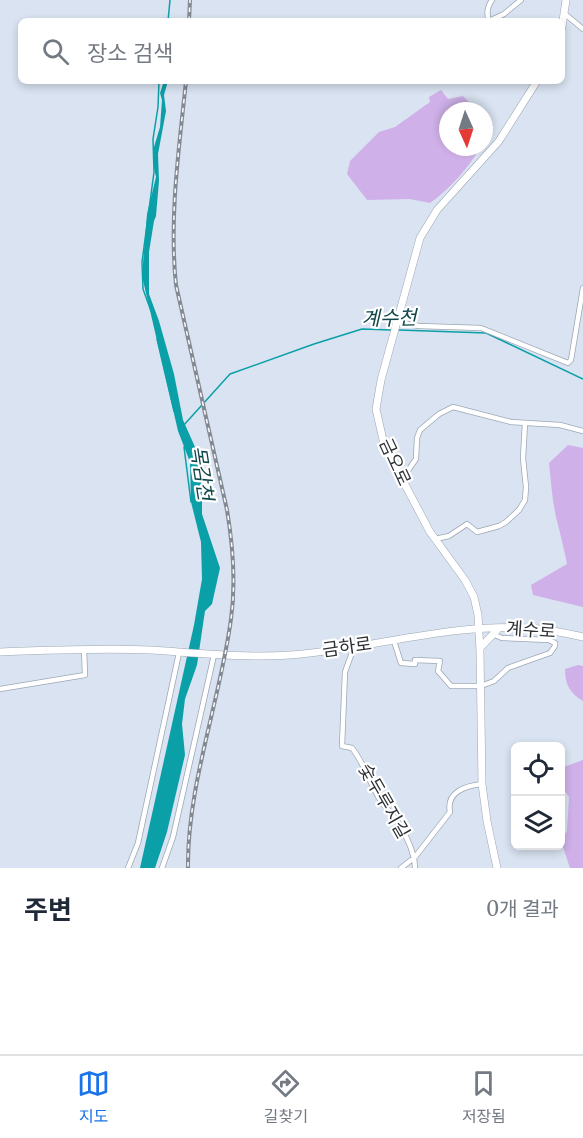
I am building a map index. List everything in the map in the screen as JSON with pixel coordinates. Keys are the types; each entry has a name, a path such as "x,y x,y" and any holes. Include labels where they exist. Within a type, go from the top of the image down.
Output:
{"main road":[{"path":"564,18 567,0"},
{"name":"금오로","path":"496,868 482,784 480,648 476,605 470,588 435,539 382,440 376,409 417,246 427,225 443,203 499,141 535,84"},
{"path":"480,648 499,628"},
{"name":"계수로","path":"479,629 541,629 583,637"},
{"name":"금하로","path":"179,653 250,657 292,655 479,629"},
{"path":"0,652 84,649 179,653"}],"street":[{"path":"488,18 489,5 492,0"},
{"path":"495,18 504,14 520,0"},
{"path":"565,14 583,29"},
{"path":"397,324 481,328 568,363 571,360 583,288"},
{"path":"402,479 416,459 417,438 420,430 446,410 457,406 503,420 583,430"},
{"path":"435,539 449,536 468,524 477,532 490,529 506,522 519,510 526,495 523,458 525,423"},
{"path":"394,640 401,663 415,664 415,660 440,661 438,671 451,686 481,686 495,681 508,668 550,653 555,646 555,643 549,640 502,638 492,634"},
{"name":"숯두루지길","path":"354,647 346,667 342,746 354,751 366,769 380,799 392,813 415,857"},
{"path":"0,689 85,675 84,649"},
{"path":"128,868 138,843 179,653"},
{"path":"162,868 173,837 214,654"},
{"path":"401,868 415,857 450,812 449,802 454,793 482,784"},
{"path":"415,857 415,868"}],"shaded area":[{"path":"441,90 448,99 463,96 469,102 439,102 439,156 475,156 452,184 430,203 410,199 367,200 347,174 350,161 379,132 395,127 430,102 429,97"},
{"path":"568,445 583,448 583,607 533,595 531,585 567,564 555,510 549,463"},
{"path":"578,665 583,666 583,701 569,688 565,675 565,669"},
{"path":"583,760 583,868 570,868 564,850 569,797 565,792 565,767"}],"water":[{"name":"목감천","path":"163,84 167,84 164,95 166,111 158,154 159,181 156,216 149,252 149,294 174,374 183,420 195,447 202,488 202,514 220,568 212,604 205,611 197,665 185,699 182,724 185,755 167,832 155,868 140,868 194,625 202,579 201,542 191,502 190,462 178,431 142,276 147,214 156,177 154,147 160,127 162,100 160,93"}],"waterway":[{"name":"목감천","path":"168,18 170,0"},
{"name":"목감천","path":"151,311 143,289 142,262 154,172 153,139 159,84"},
{"name":"계수천","path":"183,426 230,374 362,329 391,330"},
{"name":"계수천","path":"399,330 486,333 583,379"},
{"name":"목감천","path":"157,339 174,411"},
{"name":"목감천","path":"184,447 191,502"}],"railway":[{"path":"189,18 190,0"},
{"path":"186,84 174,208 176,285 227,510 234,578 233,605 226,650 193,806 188,868"}]}
